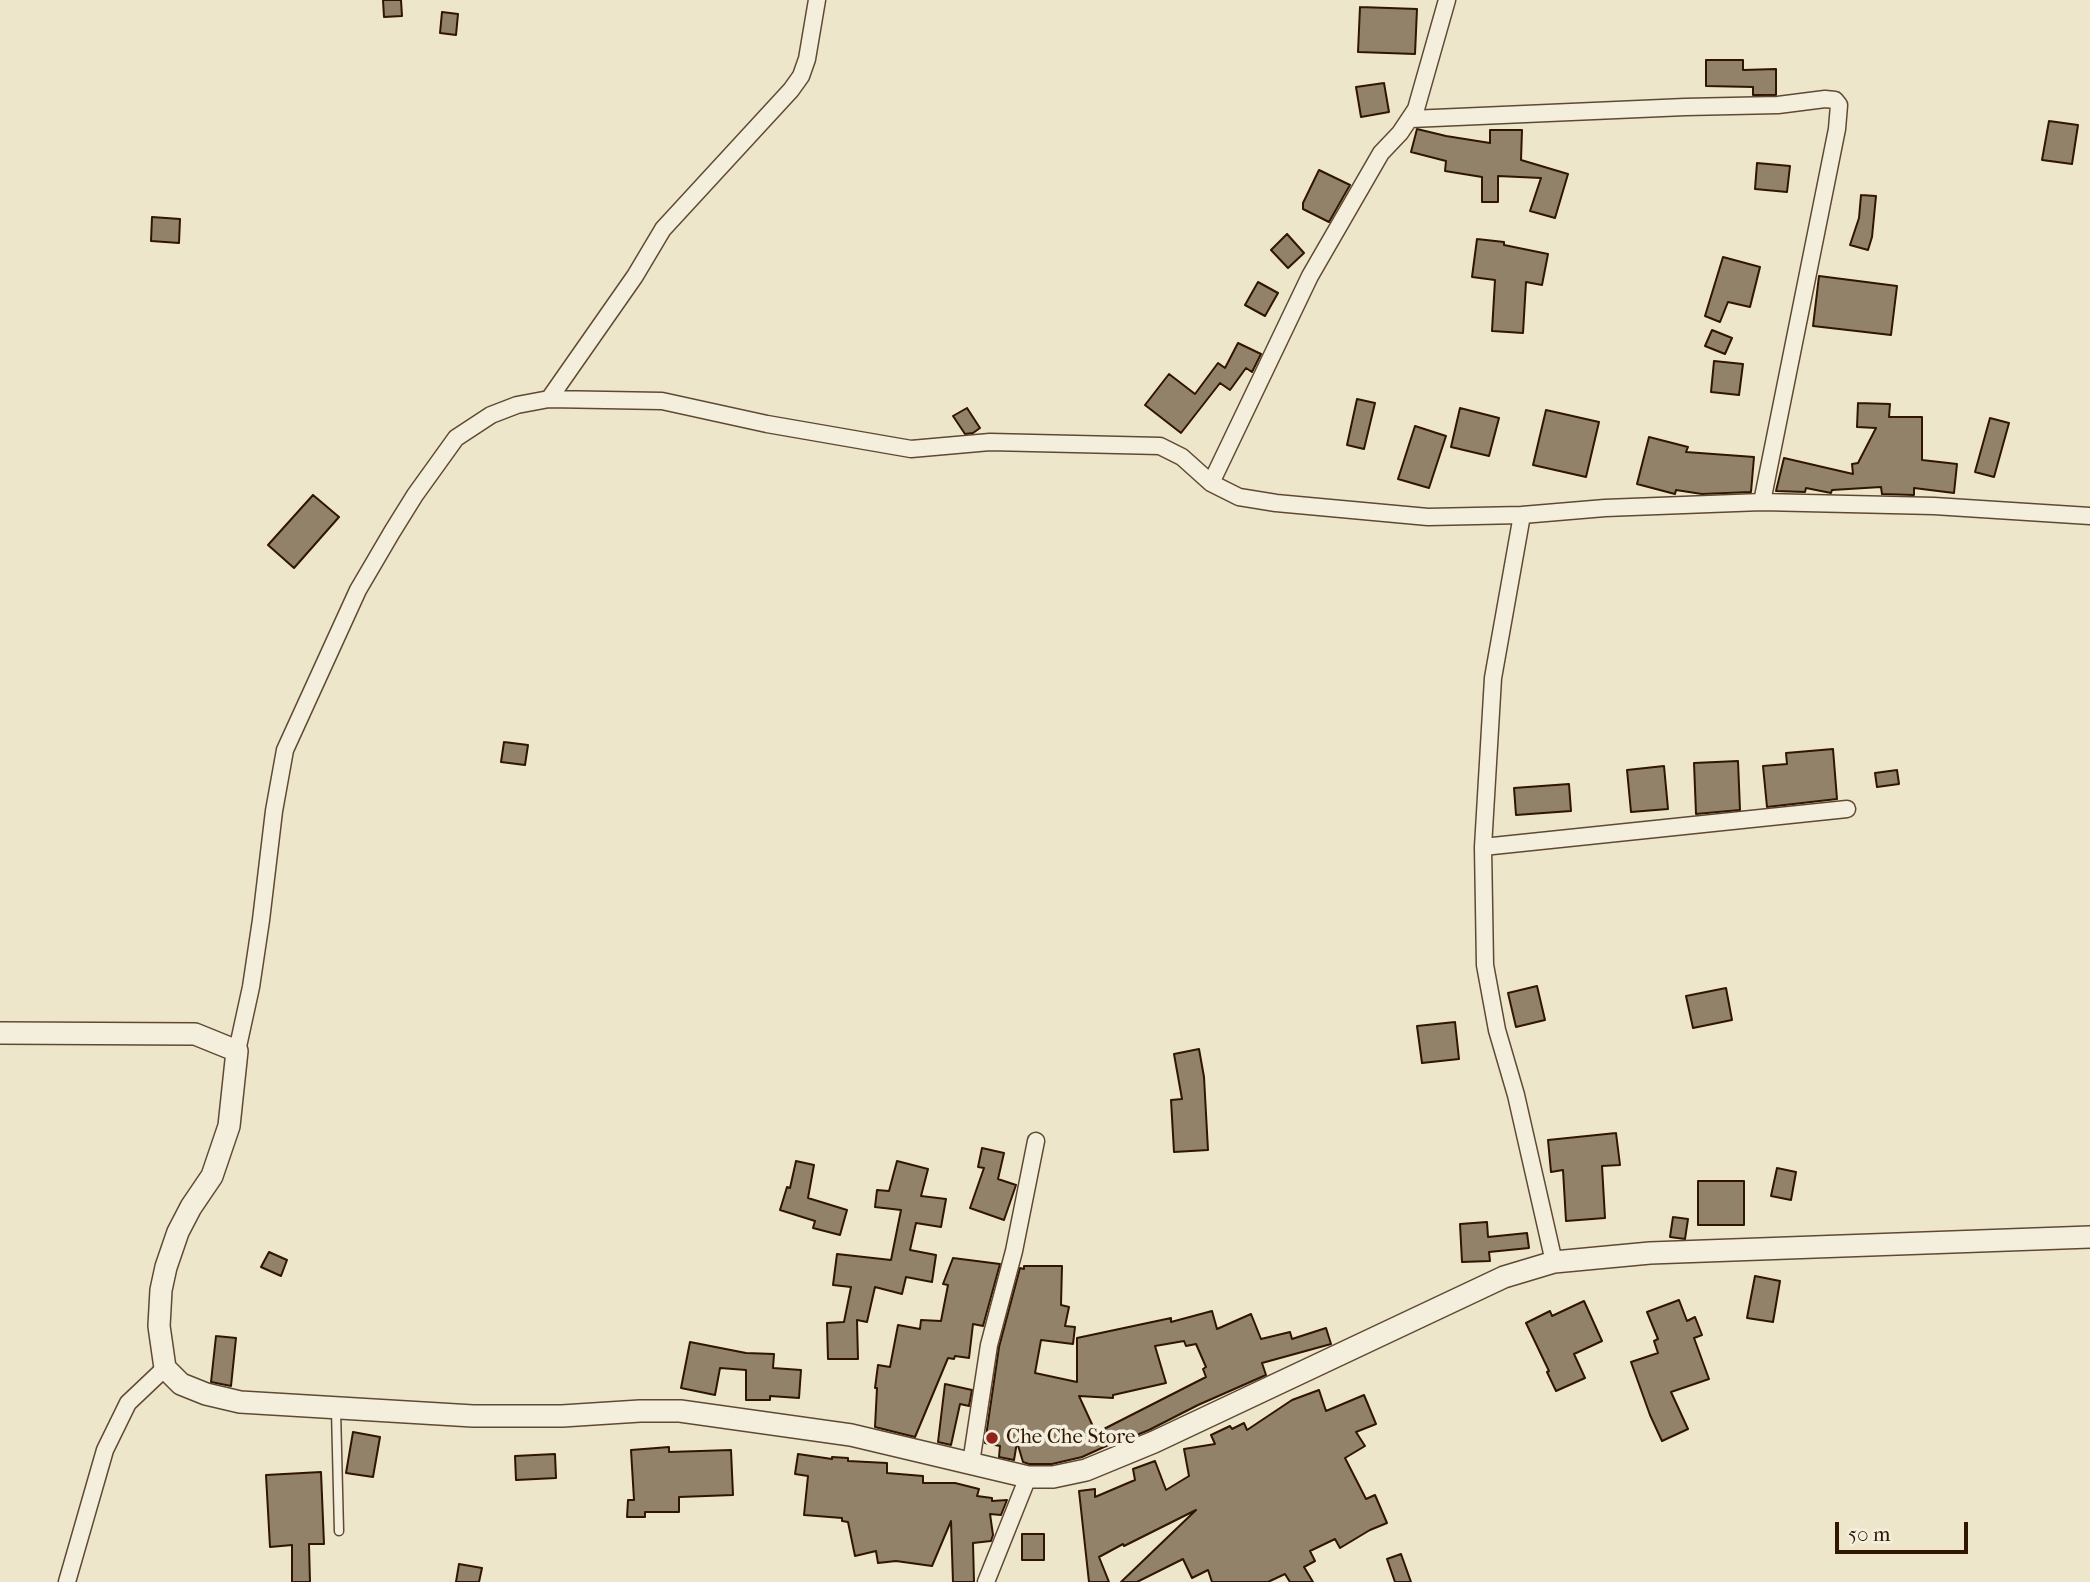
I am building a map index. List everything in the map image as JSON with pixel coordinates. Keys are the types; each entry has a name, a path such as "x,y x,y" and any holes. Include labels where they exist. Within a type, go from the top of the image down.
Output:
{"street":[{"path":"549,399 635,276 663,229 801,76 807,59 817,0"},
{"path":"1211,483 1310,276 1381,153 1411,119 1416,109 1447,0"},
{"path":"1411,119 1778,105 1835,100 1839,105 1837,129 1762,502"},
{"path":"2090,516 1934,506 1762,502 1605,508 1522,515 1428,517 1239,497 1211,483 1182,457 1160,446 990,442 911,449 767,424 662,401 549,399 517,405 491,415 456,438 415,495 358,590 285,750 274,811 251,986 237,1051 229,1126 212,1176 178,1232 161,1290 159,1326 165,1368 181,1384 240,1402 472,1416 562,1416 680,1411 851,1435 1028,1476 1053,1476 1086,1470 1143,1447 1504,1277 1554,1262 1650,1253 2090,1237"},
{"path":"1522,515 1493,678 1483,847 1485,965 1497,1030 1516,1095 1554,1262"},
{"path":"1483,847 1847,809"},
{"path":"0,1032 195,1034 237,1051"},
{"path":"971,1463 989,1345 1014,1251 1036,1141"},
{"path":"67,1582 105,1450 128,1404 165,1368"},
{"path":"986,1582 1028,1476"}],"lane":[{"path":"335,1407 339,1531"}],"building":[{"path":"383,0 401,0 402,16 384,17"},
{"path":"1360,7 1417,9 1415,54 1358,52"},
{"path":"442,12 458,14 456,35 440,33"},
{"path":"1706,60 1743,60 1743,70 1776,69 1776,95 1753,95 1753,87 1706,86"},
{"path":"1384,83 1389,112 1361,117 1356,87"},
{"path":"2049,121 2078,125 2072,164 2042,160"},
{"path":"1417,129 1490,143 1490,130 1522,130 1521,160 1568,174 1555,218 1530,211 1541,178 1498,176 1498,202 1482,202 1482,177 1445,171 1446,161 1411,152"},
{"path":"1757,163 1790,166 1787,192 1755,189"},
{"path":"1319,170 1350,185 1329,222 1303,209 1303,203"},
{"path":"1861,195 1876,196 1868,250 1850,245 1859,218"},
{"path":"152,217 180,219 179,243 151,241"},
{"path":"1287,234 1304,253 1288,268 1271,250"},
{"path":"1477,239 1504,242 1504,245 1548,254 1542,285 1526,282 1523,333 1492,331 1495,280 1472,277"},
{"path":"1723,257 1760,267 1750,307 1728,302 1720,322 1705,316"},
{"path":"1819,276 1897,286 1891,335 1813,326"},
{"path":"1258,282 1278,293 1265,316 1245,305"},
{"path":"1712,330 1732,338 1725,354 1705,346"},
{"path":"1238,343 1261,354 1252,372 1246,368 1230,390 1220,383 1181,433 1145,405 1169,374 1195,394 1218,363 1225,368"},
{"path":"1714,361 1743,364 1739,395 1711,392"},
{"path":"1357,399 1375,403 1364,449 1347,445"},
{"path":"1858,403 1890,404 1889,417 1922,417 1922,460 1957,464 1954,493 1914,488 1914,495 1882,494 1881,487 1832,490 1831,493 1806,488 1805,492 1776,491 1784,458 1853,474 1852,464 1858,463 1876,428 1857,427"},
{"path":"967,408 980,428 965,434 953,416"},
{"path":"1460,408 1499,418 1489,456 1451,447"},
{"path":"1546,410 1599,422 1586,477 1533,465"},
{"path":"1990,418 2009,423 1994,477 1975,472"},
{"path":"1415,426 1446,436 1429,488 1398,479"},
{"path":"1649,437 1688,447 1686,452 1754,457 1751,492 1702,494 1676,490 1675,494 1637,484"},
{"path":"313,495 339,517 294,568 268,545"},
{"path":"504,742 528,745 525,765 501,762"},
{"path":"1833,749 1837,799 1767,807 1763,766 1787,764 1786,753"},
{"path":"1738,761 1740,810 1696,814 1694,763"},
{"path":"1664,766 1668,809 1631,812 1627,770"},
{"path":"1897,770 1899,784 1877,787 1875,773"},
{"path":"1569,784 1571,811 1516,815 1514,788"},
{"path":"1537,986 1545,1020 1516,1027 1508,993"},
{"path":"1726,988 1732,1020 1693,1028 1686,996"},
{"path":"1455,1022 1459,1059 1422,1063 1417,1026"},
{"path":"1199,1049 1204,1077 1208,1150 1174,1152 1171,1100 1182,1099 1174,1054"},
{"path":"1616,1133 1620,1165 1602,1166 1605,1218 1566,1221 1563,1170 1551,1172 1548,1140"},
{"path":"982,1148 1004,1153 998,1179 1016,1185 1004,1220 970,1208 984,1168 978,1167"},
{"path":"796,1161 814,1165 808,1198 847,1210 840,1235 813,1228 815,1221 780,1210 787,1187 790,1188"},
{"path":"897,1161 928,1169 921,1196 946,1199 941,1227 916,1223 910,1250 936,1255 932,1282 906,1277 902,1294 875,1287 867,1322 857,1320 858,1359 828,1359 827,1323 844,1322 851,1287 833,1285 837,1254 891,1260 901,1210 875,1207 877,1190 889,1191"},
{"path":"1777,1168 1796,1172 1791,1200 1771,1196"},
{"path":"1698,1181 1744,1181 1744,1225 1698,1225"},
{"path":"1673,1217 1688,1219 1685,1239 1670,1237"},
{"path":"1487,1222 1488,1237 1527,1233 1529,1248 1489,1252 1490,1261 1462,1262 1460,1224"},
{"path":"269,1252 287,1260 281,1276 261,1267"},
{"path":"953,1258 1000,1264 983,1326 973,1324 969,1358 948,1358 915,1437 875,1427 878,1365 890,1367 898,1325 920,1329 921,1320 941,1321 948,1285 943,1284"},
{"path":"1024,1266 1062,1266 1061,1305 1069,1307 1065,1326 1075,1327 1073,1344 1041,1340 1035,1373 1077,1382 1077,1338 1171,1318 1171,1322 1212,1311 1217,1329 1251,1314 1261,1339 1290,1332 1292,1339 1326,1328 1331,1344 1262,1363 1266,1375 1149,1430 1127,1439 1126,1437 1082,1457 1052,1464 1029,1464 1023,1462 1017,1442 1014,1460 999,1457 1000,1446 985,1443 999,1347 1020,1268 1024,1269","holes":["1184,1341 1186,1346 1196,1344 1206,1367 1203,1369 1206,1377 1096,1433 1079,1396 1113,1398 1113,1395 1166,1383 1155,1346"]},
{"path":"1755,1276 1780,1281 1773,1322 1747,1318"},
{"path":"1679,1300 1687,1321 1695,1317 1702,1335 1694,1338 1709,1379 1671,1392 1688,1429 1662,1441 1631,1362 1658,1353 1654,1341 1658,1339 1647,1312"},
{"path":"1584,1301 1602,1341 1574,1354 1585,1378 1556,1391 1526,1323 1550,1311 1552,1316"},
{"path":"216,1336 236,1338 231,1386 211,1382"},
{"path":"690,1342 746,1353 774,1354 773,1368 801,1370 799,1398 770,1396 770,1400 746,1400 746,1370 720,1368 715,1395 681,1388"},
{"path":"945,1384 972,1390 969,1406 960,1404 951,1445 938,1442"},
{"path":"1319,1390 1326,1411 1364,1395 1376,1424 1356,1432 1365,1446 1345,1458 1366,1499 1375,1495 1387,1523 1340,1548 1335,1539 1310,1551 1315,1561 1304,1567 1313,1582 1290,1582 1285,1574 1268,1582 1212,1582 1208,1570 1192,1578 1183,1559 1137,1582 1121,1582 1196,1510 1099,1557 1109,1582 1089,1582 1079,1491 1095,1489 1095,1497 1135,1480 1133,1469 1155,1461 1166,1490 1189,1476 1184,1449 1215,1444 1211,1435 1244,1423 1247,1430 1292,1400"},
{"path":"353,1432 380,1437 373,1477 346,1473"},
{"path":"669,1447 669,1452 731,1450 733,1495 679,1497 679,1512 645,1512 645,1517 627,1517 628,1500 634,1500 631,1450"},
{"path":"555,1454 556,1478 516,1480 515,1456"},
{"path":"798,1454 887,1463 887,1473 923,1476 923,1483 955,1483 979,1489 977,1496 992,1498 992,1501 1007,1500 1001,1515 990,1514 993,1535 991,1541 973,1543 974,1582 953,1582 951,1521 932,1566 896,1561 878,1563 876,1551 855,1556 848,1522 842,1521 842,1518 804,1515 808,1476 795,1474"},
{"path":"321,1472 324,1544 309,1544 310,1582 292,1582 292,1545 270,1547 266,1475"},
{"path":"1022,1534 1044,1534 1044,1560 1022,1560"},
{"path":"1401,1554 1411,1582 1395,1582 1387,1559"},
{"path":"459,1564 482,1568 479,1582 456,1582"}],"place":[{"name":"Che Che Store","path":"992,1438"}]}
